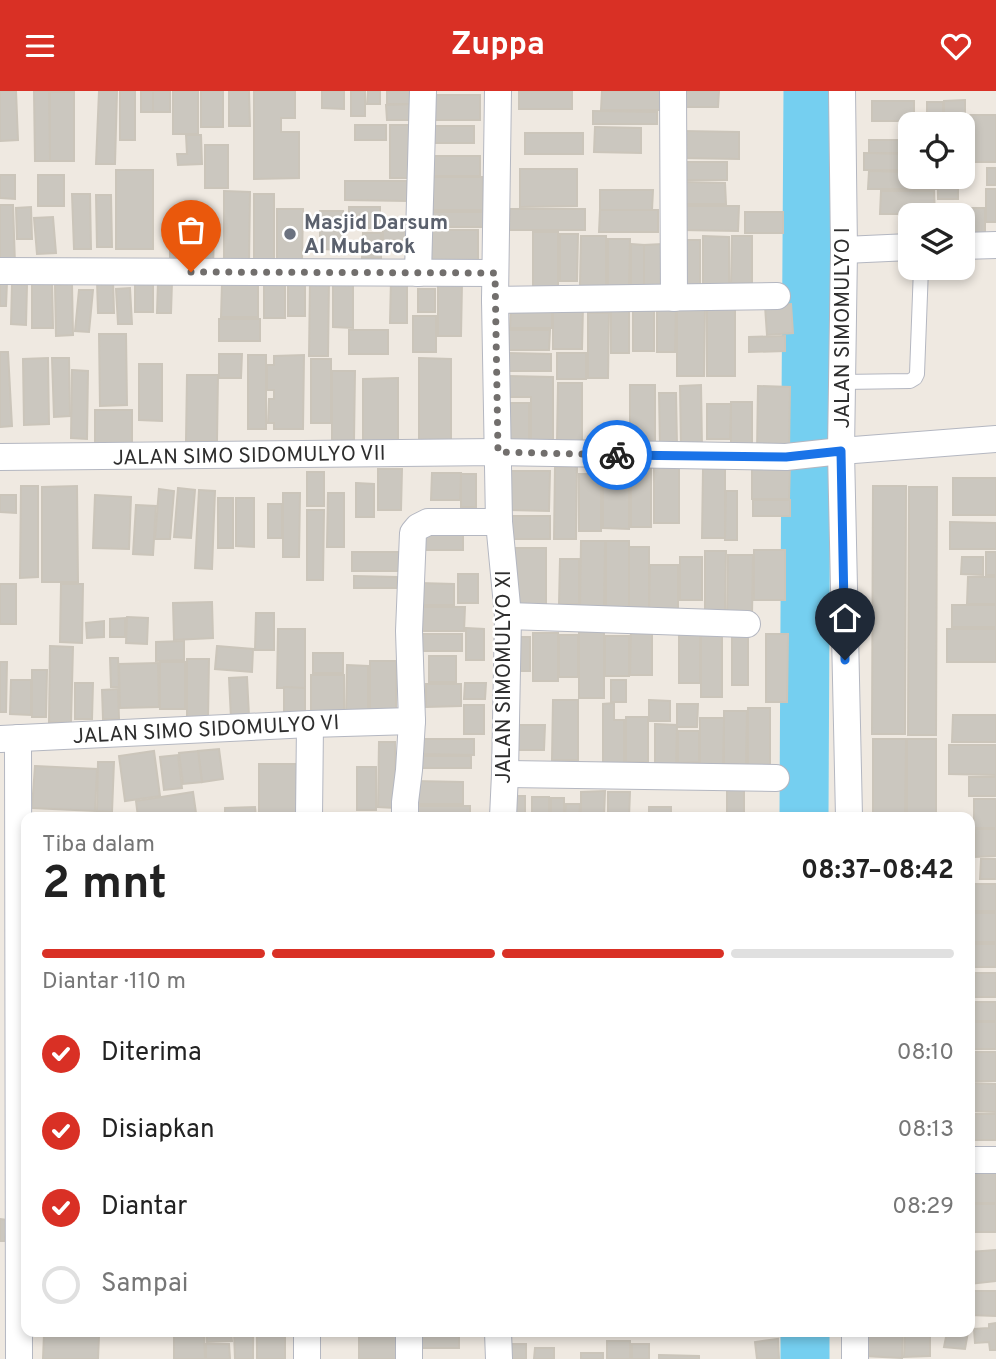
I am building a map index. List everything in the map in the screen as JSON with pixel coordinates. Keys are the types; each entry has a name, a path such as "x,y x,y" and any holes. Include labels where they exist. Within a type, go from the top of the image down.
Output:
{"street":[{"path":"418,273 423,91"},
{"name":"JALAN SIMOMULYO XI","path":"498,91 495,300 499,522 508,616 503,812"},
{"path":"673,91 674,298"},
{"name":"JALAN SIMOMULYO I","path":"842,91 842,381 832,452 849,812"},
{"path":"975,246 996,245"},
{"path":"844,250 898,248"},
{"path":"0,271 495,273"},
{"path":"495,300 777,296"},
{"name":"JALAN SIMO SIDOMULYO VII","path":"0,457 498,452 795,457 996,439"},
{"path":"405,812 412,721 409,631 413,534 418,527 428,523 499,522"},
{"path":"508,616 747,624"},
{"name":"JALAN SIMO SIDOMULYO VI","path":"9,739 412,721"},
{"path":"309,812 310,724"},
{"path":"9,739 19,1359"},
{"path":"505,774 776,778"},
{"path":"975,1160 996,1160"},
{"path":"307,1337 307,1359"},
{"path":"408,1337 409,1359"},
{"path":"498,1337 499,1359"},
{"path":"855,1337 855,1359"}],"lane":[{"path":"842,381 909,381 915,378 921,280"}],"building":[{"path":"0,91 16,91 18,140 0,141"},
{"path":"34,91 49,91 50,161 35,161"},
{"path":"99,91 117,91 115,164 96,164"},
{"path":"120,91 135,91 135,140 120,140"},
{"path":"141,91 153,91 153,112 141,112"},
{"path":"153,91 170,91 170,112 153,112"},
{"path":"173,91 198,91 198,134 173,134"},
{"path":"201,91 223,91 223,127 201,127"},
{"path":"229,91 249,91 250,126 229,126"},
{"path":"254,91 295,91 295,118 281,118 281,132 299,132 299,178 254,179"},
{"path":"322,91 344,91 344,109 322,108"},
{"path":"351,91 365,91 365,116 351,116"},
{"path":"368,91 380,91 380,104 367,104"},
{"path":"387,91 414,91 414,104 387,104"},
{"path":"519,91 572,91 572,109 519,109"},
{"path":"602,91 662,91 662,110 601,110"},
{"path":"683,91 719,91 718,107 683,107"},
{"path":"50,92 74,92 74,161 50,161"},
{"path":"434,95 480,95 480,120 434,120"},
{"path":"965,100 965,112 944,112 944,101"},
{"path":"872,101 914,101 914,112 898,112 898,121 872,121"},
{"path":"927,102 943,102 943,112 927,112"},
{"path":"414,104 414,120 387,120 386,105"},
{"path":"593,111 657,112 657,124 593,124"},
{"path":"975,115 996,115 996,162 975,162"},
{"path":"355,125 386,125 386,140 355,140"},
{"path":"390,125 415,125 415,178 390,178"},
{"path":"433,126 474,126 474,143 433,143"},
{"path":"595,127 641,128 641,153 594,152"},
{"path":"682,131 739,132 739,159 682,158"},
{"path":"525,133 583,133 583,154 525,154"},
{"path":"186,135 201,135 202,164 178,165 177,154 187,154"},
{"path":"869,140 898,140 898,153 869,153"},
{"path":"205,145 228,145 228,188 205,188"},
{"path":"864,153 898,154 898,170 864,170"},
{"path":"423,156 480,156 480,176 423,176"},
{"path":"682,162 727,162 727,180 683,180"},
{"path":"987,168 996,168 996,185 987,185"},
{"path":"520,169 577,169 577,206 520,207"},
{"path":"116,170 153,170 153,249 116,249"},
{"path":"869,171 898,172 898,189 868,189"},
{"path":"0,175 15,175 15,199 0,198"},
{"path":"38,175 64,175 64,206 38,206"},
{"path":"423,177 483,177 483,210 422,210"},
{"path":"345,181 407,181 407,201 345,200"},
{"path":"685,182 725,183 726,204 685,204"},
{"path":"938,189 958,189 958,199 938,199"},
{"path":"986,189 996,189 996,222 986,222"},
{"path":"600,190 653,190 652,210 600,210"},
{"path":"224,191 250,192 249,266 224,266"},
{"path":"881,191 934,191 935,203 898,203 898,214 880,214"},
{"path":"72,194 90,194 91,249 74,249"},
{"path":"254,194 274,194 274,264 254,264"},
{"path":"96,195 111,195 112,247 97,247"},
{"path":"0,205 13,205 15,264 0,265"},
{"path":"681,206 739,206 738,231 681,230"},
{"path":"31,207 32,239 17,239 16,208"},
{"path":"349,207 380,207 380,228 349,228"},
{"path":"975,208 985,208 985,236 975,236"},
{"name":"Masjid Darsum Al Mubarok","path":"277,209 303,209 302,260 277,260"},
{"path":"510,209 585,209 585,230 509,230"},
{"path":"600,210 658,210 658,232 599,232"},
{"path":"320,211 343,211 343,250 320,249"},
{"path":"422,212 487,212 487,227 422,227"},
{"path":"745,212 783,212 783,233 745,233"},
{"path":"53,217 56,253 37,254 34,218"},
{"path":"383,224 408,224 408,240 383,240"},
{"path":"423,230 478,230 478,264 423,263"},
{"path":"192,231 214,231 213,270 192,269"},
{"path":"533,232 558,232 558,289 533,289"},
{"path":"363,233 381,233 381,258 362,258"},
{"path":"560,234 578,234 577,281 560,281"},
{"path":"170,236 190,236 190,264 170,264"},
{"path":"581,236 606,236 606,286 580,286"},
{"path":"703,236 729,237 729,286 703,286"},
{"path":"732,236 752,236 752,283 731,283"},
{"path":"608,239 630,239 629,288 608,288"},
{"path":"675,240 700,240 700,288 675,288"},
{"path":"631,244 644,245 644,288 631,288"},
{"path":"662,244 662,291 644,290 644,245"},
{"path":"288,279 305,279 305,316 288,316"},
{"path":"391,279 407,279 407,323 390,323"},
{"path":"264,280 285,280 285,318 264,318"},
{"path":"310,280 329,280 328,356 309,356"},
{"path":"97,281 113,281 114,313 98,313"},
{"path":"135,281 153,281 153,312 135,312"},
{"path":"158,281 172,282 171,313 157,313"},
{"path":"0,282 7,282 6,306 0,306"},
{"path":"52,282 53,328 32,328 32,283"},
{"path":"333,282 353,282 353,328 333,327"},
{"path":"222,283 258,283 258,317 221,317"},
{"path":"438,283 462,283 461,336 438,336"},
{"path":"12,284 27,285 26,325 11,324"},
{"path":"72,284 73,335 56,336 55,285"},
{"path":"130,288 132,324 118,324 116,289"},
{"path":"418,289 435,289 435,312 418,312"},
{"path":"79,290 93,290 89,332 75,331"},
{"path":"657,303 676,303 675,352 657,352"},
{"path":"791,304 793,333 767,335 765,306"},
{"path":"511,305 552,306 552,328 510,328"},
{"path":"611,305 629,305 629,353 611,353"},
{"path":"553,306 583,306 582,349 553,349"},
{"path":"707,306 735,306 735,376 707,376"},
{"path":"677,310 705,310 704,376 677,376"},
{"path":"633,311 654,311 654,351 633,351"},
{"path":"588,313 609,313 608,378 588,378"},
{"path":"413,316 436,316 436,352 413,352"},
{"path":"219,319 260,319 260,341 219,341"},
{"path":"349,330 388,330 388,354 349,354"},
{"path":"507,330 550,330 549,350 507,350"},
{"path":"99,334 126,334 127,405 100,406"},
{"path":"785,336 785,351 749,352 749,337"},
{"path":"0,352 8,352 12,426 0,427"},
{"path":"507,353 551,354 551,371 507,371"},
{"path":"557,353 586,353 586,379 557,379"},
{"path":"219,354 242,354 241,378 219,378"},
{"path":"248,355 266,355 266,429 248,429"},
{"path":"304,355 303,429 274,429 274,423 268,423 269,399 274,399 274,390 267,390 267,365 274,365 274,356"},
{"path":"48,358 49,424 24,425 23,359"},
{"path":"52,358 69,358 70,416 54,417"},
{"path":"419,358 451,359 451,443 419,443"},
{"path":"311,359 331,359 331,423 311,423"},
{"path":"139,364 162,364 162,421 139,420"},
{"path":"72,370 88,371 87,439 71,438"},
{"path":"332,371 355,371 354,440 332,440"},
{"path":"187,375 218,375 217,441 186,441"},
{"path":"505,376 553,377 553,449 531,449 531,397 505,397"},
{"path":"398,378 398,441 363,441 363,379"},
{"path":"558,383 582,383 582,443 557,442"},
{"path":"630,385 655,385 655,450 630,450"},
{"path":"701,385 702,448 681,448 680,386"},
{"path":"758,386 790,387 789,451 757,451"},
{"path":"659,393 676,393 677,446 660,447"},
{"path":"731,402 752,402 752,447 731,447"},
{"path":"505,403 529,403 529,451 505,451"},
{"path":"707,404 731,404 730,439 707,439"},
{"path":"95,410 132,410 132,445 95,444"},
{"path":"752,464 790,465 789,499 752,499"},
{"path":"555,467 577,467 576,539 554,539"},
{"path":"631,467 651,468 651,527 631,527"},
{"path":"654,467 679,467 679,523 654,523"},
{"path":"378,469 402,469 401,510 378,510"},
{"path":"703,469 725,469 725,538 702,538"},
{"path":"507,471 550,471 549,511 507,510"},
{"path":"307,472 324,472 324,506 307,506"},
{"path":"432,473 461,473 460,500 431,500"},
{"path":"461,474 476,474 476,507 461,507"},
{"path":"579,474 601,474 601,531 579,531"},
{"path":"603,475 629,475 629,529 603,528"},
{"path":"953,478 996,478 996,515 953,515"},
{"path":"356,483 374,484 374,517 356,517"},
{"path":"21,486 38,486 38,577 20,578"},
{"path":"77,486 78,582 42,582 42,487"},
{"path":"873,486 906,486 905,734 872,734"},
{"path":"909,487 937,487 936,735 908,735"},
{"path":"178,488 195,490 191,538 174,537"},
{"path":"159,489 174,491 170,539 155,539"},
{"path":"199,490 215,491 212,569 195,568"},
{"path":"726,491 737,491 737,540 725,540"},
{"path":"283,493 300,493 299,557 283,557"},
{"path":"328,493 344,493 344,547 327,547"},
{"path":"0,495 16,495 16,513 0,512"},
{"path":"95,495 131,497 129,549 93,548"},
{"path":"218,498 233,498 233,548 218,548"},
{"path":"236,498 254,498 254,547 236,546"},
{"path":"753,500 790,500 790,516 753,516"},
{"path":"268,504 282,504 282,538 268,538"},
{"path":"136,505 156,506 153,555 133,554"},
{"path":"307,510 324,510 323,580 307,580"},
{"path":"505,516 550,516 550,539 504,539"},
{"path":"950,522 996,523 996,549 950,549"},
{"path":"419,533 463,533 463,550 418,550"},
{"path":"581,541 605,541 604,610 580,610"},
{"path":"606,541 629,541 629,608 606,607"},
{"path":"629,547 649,547 649,608 629,608"},
{"path":"512,548 546,548 546,613 511,613"},
{"path":"754,550 785,550 785,600 754,600"},
{"path":"705,551 726,551 725,613 705,612"},
{"path":"352,552 399,552 399,571 352,571"},
{"path":"986,552 996,552 996,575 986,575"},
{"path":"728,555 753,555 752,616 727,615"},
{"path":"680,557 702,557 702,600 680,600"},
{"path":"962,557 983,557 983,575 961,574"},
{"path":"560,559 579,559 579,604 559,604"},
{"path":"650,565 678,565 678,612 649,612"},
{"path":"458,574 478,574 478,603 458,603"},
{"path":"354,576 397,577 397,588 354,588"},
{"path":"968,577 996,577 996,604 967,604"},
{"path":"419,583 454,584 454,605 419,605"},
{"path":"0,584 16,584 16,624 0,624"},
{"path":"61,584 83,584 82,643 60,642"},
{"path":"212,602 213,638 174,640 173,603"},
{"path":"952,605 996,605 996,627 952,627"},
{"path":"413,607 465,607 464,631 413,631"},
{"path":"256,613 274,613 274,650 255,650"},
{"path":"127,617 148,618 147,644 126,643"},
{"path":"125,618 125,637 110,637 110,619"},
{"path":"104,621 104,637 87,638 86,623"},
{"path":"466,628 484,629 484,660 466,660"},
{"path":"579,628 604,628 604,698 579,698"},
{"path":"278,629 305,629 305,688 277,688"},
{"path":"631,629 652,629 652,675 630,675"},
{"path":"679,629 700,629 700,683 679,683"},
{"path":"701,629 722,629 722,697 701,697"},
{"path":"947,629 996,629 996,662 947,662"},
{"path":"732,631 748,631 748,685 732,685"},
{"path":"533,633 558,633 558,681 533,681"},
{"path":"412,634 462,634 462,651 412,651"},
{"path":"766,634 788,634 787,702 766,702"},
{"path":"559,635 578,635 578,677 559,677"},
{"path":"605,636 629,636 629,676 605,676"},
{"path":"510,637 530,637 530,671 510,671"},
{"path":"184,641 184,660 156,661 156,642"},
{"path":"50,646 73,647 71,723 49,722"},
{"path":"217,646 253,649 252,672 215,669"},
{"path":"313,653 343,653 343,673 313,673"},
{"path":"429,656 456,656 456,682 429,682"},
{"path":"110,658 118,658 119,687 111,687"},
{"path":"187,659 209,659 208,720 187,720"},
{"path":"370,661 396,661 396,718 370,718"},
{"path":"0,662 7,662 6,712 0,712"},
{"path":"160,662 185,662 185,709 160,709"},
{"path":"158,663 159,707 120,708 119,664"},
{"path":"347,665 368,666 368,715 346,715"},
{"path":"32,670 47,670 46,717 32,717"},
{"path":"311,675 344,675 344,723 311,722"},
{"path":"247,677 249,716 231,718 229,678"},
{"path":"11,680 31,680 31,715 10,714"},
{"path":"611,680 626,680 626,702 611,702"},
{"path":"75,683 93,683 92,719 75,719"},
{"path":"465,683 486,683 485,699 464,699"},
{"path":"426,684 461,684 461,706 426,707"},
{"path":"284,687 305,688 305,720 284,720"},
{"path":"118,689 119,719 103,719 102,690"},
{"path":"553,700 578,700 578,760 552,760"},
{"path":"649,700 670,701 670,721 649,721"},
{"path":"614,703 614,720 624,720 624,771 603,771 603,704"},
{"path":"677,704 698,704 697,727 677,727"},
{"path":"464,705 484,705 484,734 464,734"},
{"path":"748,708 770,708 770,767 748,767"},
{"path":"724,711 747,711 746,765 724,764"},
{"path":"953,715 996,715 996,742 952,742"},
{"path":"626,717 648,717 648,762 626,762"},
{"path":"700,718 724,718 723,770 700,770"},
{"path":"655,724 677,725 676,771 655,771"},
{"path":"507,725 545,725 544,750 507,750"},
{"path":"678,731 699,731 699,762 678,763"},
{"path":"420,739 474,739 474,755 420,754"},
{"path":"873,739 906,739 905,812 873,812"},
{"path":"907,739 936,739 936,812 907,812"},
{"path":"379,742 395,742 395,808 378,807"},
{"path":"949,745 996,745 996,775 949,774"},
{"path":"219,749 223,779 202,782 198,751"},
{"path":"154,751 160,796 125,801 119,756"},
{"path":"198,751 202,782 183,784 179,753"},
{"path":"178,755 182,788 164,790 160,757"},
{"path":"420,756 471,756 471,768 419,768"},
{"path":"98,762 114,762 112,812 97,811"},
{"path":"259,764 301,764 301,812 259,812"},
{"path":"35,766 97,769 95,811 32,808"},
{"path":"357,767 376,767 376,810 357,810"},
{"path":"969,777 996,777 996,796 969,796"},
{"path":"414,781 463,782 463,804 414,804"},
{"path":"727,789 744,789 744,812 727,812"},
{"path":"605,791 604,812 581,812 581,792"},
{"path":"193,792 196,812 137,812 136,801"},
{"path":"608,792 630,792 629,812 608,812"},
{"path":"506,796 525,796 525,812 506,812"},
{"path":"532,797 549,797 549,812 532,812"},
{"path":"551,798 564,798 564,812 551,812"},
{"path":"974,799 996,799 996,828 975,828"},
{"path":"566,804 580,804 579,812 565,812"},
{"path":"407,806 470,806 470,812 407,812"},
{"path":"255,807 256,812 225,812 225,808"},
{"path":"649,807 671,807 671,812 649,812"},
{"path":"975,829 996,829 996,856 975,857"},
{"path":"981,859 996,859 996,879 980,879"},
{"path":"975,884 996,884 996,911 975,911"},
{"path":"975,913 996,913 996,942 975,942"},
{"path":"975,944 996,944 996,967 975,967"},
{"path":"975,973 996,973 996,997 975,997"},
{"path":"975,1002 996,1002 996,1021 975,1021"},
{"path":"975,1022 996,1022 996,1049 975,1049"},
{"path":"975,1052 996,1052 996,1081 975,1081"},
{"path":"975,1083 996,1084 996,1112 975,1111"},
{"path":"975,1114 996,1114 996,1140 975,1140"},
{"path":"975,1171 996,1171 996,1203 975,1203"},
{"path":"975,1204 996,1204 996,1232 975,1232"},
{"path":"0,1219 8,1220 5,1241 0,1241"},
{"path":"996,1250 996,1281 975,1283 975,1252"},
{"path":"975,1291 996,1291 996,1316 975,1315"},
{"path":"996,1323 996,1350 990,1350 989,1342 975,1343 975,1329 989,1328 989,1324"},
{"path":"44,1337 99,1337 98,1359 43,1359"},
{"path":"174,1337 204,1337 205,1359 174,1359"},
{"path":"206,1337 232,1337 232,1341 207,1342"},
{"path":"234,1337 253,1337 253,1359 235,1359"},
{"path":"257,1337 285,1337 285,1359 257,1359"},
{"path":"359,1337 397,1337 398,1359 359,1359"},
{"path":"422,1337 459,1337 459,1348 422,1348"},
{"path":"864,1337 903,1337 902,1358 864,1356"},
{"path":"905,1337 930,1337 930,1356 904,1357"},
{"path":"946,1337 967,1337 965,1349 944,1347"},
{"path":"778,1339 779,1359 757,1359 755,1342"},
{"path":"607,1341 630,1341 630,1359 607,1359"},
{"path":"206,1344 229,1344 230,1359 206,1359"},
{"path":"511,1344 526,1344 526,1359 511,1359"},
{"path":"632,1344 649,1344 649,1359 632,1359"},
{"path":"535,1348 554,1348 554,1359 534,1359"},
{"path":"581,1353 603,1353 603,1359 581,1359"},
{"path":"659,1355 699,1356 699,1359 659,1359"}],"waterway":[{"path":"804,812 808,91"},
{"path":"805,1337 805,1359"}],"way so far":[{"path":"191,272 495,273 498,452 617,455"}],"place":[{"name":"Masjid Darsum Al Mubarok","path":"290,234"}],"route":[{"path":"617,455 786,457 841,451 845,660"}]}
